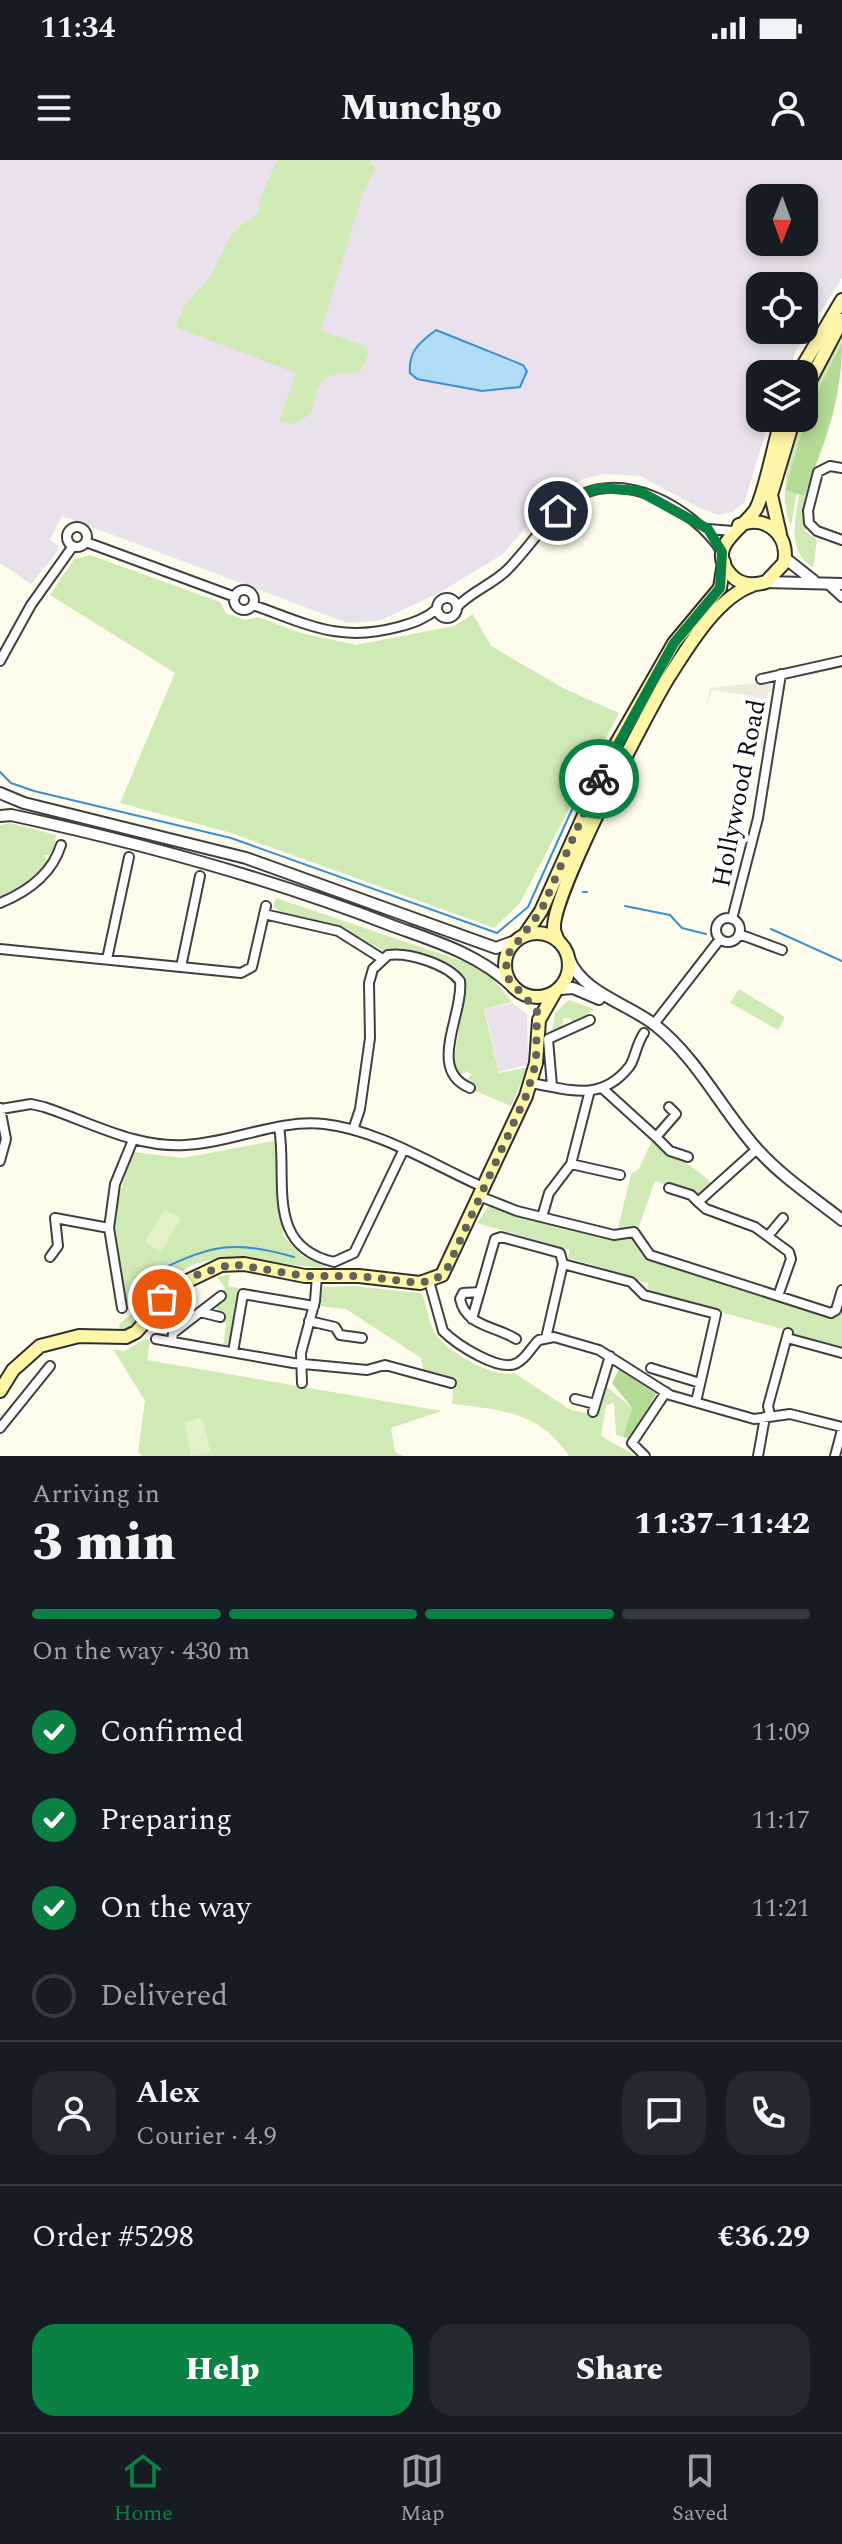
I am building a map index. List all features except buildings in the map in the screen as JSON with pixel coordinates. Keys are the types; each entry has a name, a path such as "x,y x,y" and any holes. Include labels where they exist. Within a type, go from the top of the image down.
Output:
{"main road":[{"path":"806,360 842,300"},
{"path":"818,365 842,320"},
{"path":"0,1391 13,1370 40,1346 60,1338 117,1339 131,1335 177,1286 206,1271 244,1264 317,1276 429,1281 447,1269 530,1083 536,1063 539,1020 534,1005 512,986 505,967 506,957 541,911 588,801 674,643 720,588 723,557 736,528 756,509 778,432"},
{"path":"539,1020 566,980 569,959 558,940 555,919 585,843 663,688 711,619 734,595 760,584 781,569 785,558 771,495 790,432"},
{"path":"736,528 762,522 780,534"},
{"path":"723,557 734,577 760,584"},
{"path":"521,938 541,933 558,940"},
{"path":"525,995 540,998 558,991"}],"street":[{"path":"842,468 830,466 818,472 808,511 809,523 817,531 842,540"},
{"path":"455,604 496,581 533,544 558,511 582,494 600,488 639,491 708,529 736,528"},
{"path":"73,546 67,537 75,528 86,532 86,542"},
{"path":"708,529 723,557"},
{"path":"0,661 31,605 73,546 86,542 235,597 241,609 253,605 348,635 385,630 432,613 444,598 455,604"},
{"path":"785,558 816,582"},
{"path":"760,584 842,584"},
{"path":"828,584 842,597"},
{"path":"235,597 242,591 249,591 254,599 253,605"},
{"path":"432,613 444,617 453,615 455,604"},
{"path":"761,679 842,661"},
{"name":"Hollywood Road","path":"732,919 758,818 781,674"},
{"path":"0,793 24,803 246,858 496,948 521,938"},
{"path":"0,816 11,815 177,855 313,896 484,961 512,986"},
{"path":"0,903 29,889 61,845"},
{"path":"107,959 131,869 129,857"},
{"path":"181,967 193,885 200,876"},
{"path":"0,949 247,971 252,967 265,910 338,931 381,958 402,954 447,970 460,981 449,1061 460,1083 470,1088"},
{"path":"654,1024 720,939 718,924 732,919 739,927 739,934 731,941 720,939"},
{"path":"739,934 782,950"},
{"path":"353,1130 360,1109 370,1038 369,983 381,958"},
{"path":"569,959 587,984 654,1024 703,1075 757,1149 781,1173 842,1220"},
{"path":"558,991 573,988 638,1014"},
{"path":"567,1019 569,1031"},
{"path":"552,1086 548,1039 590,1020"},
{"path":"530,1083 589,1094 629,1067 634,1048 644,1033"},
{"path":"460,1083 467,1074"},
{"path":"602,1088 670,1151 688,1157"},
{"path":"542,1217 549,1193 571,1164 589,1094"},
{"path":"0,1161 6,1139 0,1108 31,1104 133,1140 184,1145 279,1127 322,1124 353,1130 403,1151 481,1191 542,1217 614,1235 634,1232 650,1255 831,1313 840,1301 842,1290"},
{"path":"656,1137 676,1114 669,1107"},
{"path":"279,1127 283,1207 289,1231 304,1250 334,1262 354,1253 403,1151"},
{"path":"122,1308 109,1228 115,1184 133,1140"},
{"path":"698,1202 757,1149"},
{"path":"571,1164 620,1175"},
{"path":"669,1188 691,1195 706,1209 750,1224 791,1256 778,1296"},
{"path":"50,1257 58,1246 55,1218 109,1228"},
{"path":"768,1236 783,1218"},
{"path":"429,1281 443,1331 494,1364 519,1363 546,1338 563,1264 560,1253 498,1237 472,1319"},
{"path":"563,1264 631,1282 644,1295 716,1314 696,1402"},
{"path":"302,1383 301,1353 314,1306 317,1276"},
{"path":"480,1292 461,1296 463,1311 472,1319 516,1339"},
{"path":"233,1352 243,1294 314,1306"},
{"path":"172,1342 173,1333 221,1296"},
{"path":"200,1312 220,1317"},
{"path":"309,1321 335,1327 340,1335 362,1338"},
{"path":"758,1456 788,1335 842,1353"},
{"path":"546,1338 580,1343 610,1356 666,1392 696,1402 754,1419 790,1414 842,1428 835,1456"},
{"path":"156,1339 303,1363 367,1370 385,1365 451,1383"},
{"path":"575,1399 594,1408 610,1356"},
{"path":"0,1428 45,1378 50,1366"},
{"path":"651,1368 700,1383"},
{"path":"645,1456 632,1443 666,1392"}],"shaded area":[{"path":"0,160 842,160 842,278 818,316 818,272 746,272 746,344 800,344 792,360 746,360 746,432 766,432 744,503 732,512 718,515 700,508 640,476 604,474 583,479 554,494 503,554 439,593 379,621 347,623 62,516 50,540 58,545 58,551 31,584 0,563"},
{"path":"775,681 774,692 768,692 761,739 765,740 764,751 745,747 745,743 754,744 759,704 752,702 753,696 712,690 705,710 710,688"},
{"path":"512,1003 527,1014 528,1060 527,1065 499,1072 485,1009"}],"green space":[{"path":"277,160 371,160 370,164 376,167 363,193 321,331 367,346 368,355 360,372 332,376 321,383 311,414 295,424 279,421 296,373 175,327 184,306 210,277 233,232 258,213 260,199"},
{"path":"842,339 842,350 818,416 819,379"},
{"path":"842,343 836,403 804,496 786,490 803,432 818,432 818,393"},
{"path":"797,432 812,432 803,458 791,526 785,506 785,482"},
{"path":"807,487 809,499 805,515 809,527 804,530 817,540 813,568 799,553 795,535 799,495 804,496"},
{"path":"90,555 220,602 226,613 245,620 258,617 301,633 356,645 454,626 473,614 491,646 565,689 619,713 520,903 494,928 231,833 120,803 175,673 50,595 74,559"},
{"path":"10,823 56,835 53,856 44,855 47,861 31,885 0,900 0,825"},
{"path":"276,898 477,966 492,977 512,1002 484,1009 499,1073 528,1067 511,1106 473,1090 468,1080 471,1074 467,1071 459,1076 453,1067 465,990 457,975 449,968 418,955 384,951 332,927 278,911 273,906"},
{"path":"739,989 785,1017 778,1030 730,1003"},
{"path":"569,1000 594,1009 573,1025 570,1018 563,1018 563,1028 552,1030 555,1013"},
{"path":"653,1139 712,1184 698,1197 655,1181 638,1229 618,1228 631,1174 638,1170"},
{"path":"278,1140 280,1215 285,1231 282,1235 302,1256 328,1268 244,1259 223,1258 203,1262 184,1269 166,1283 136,1324 121,1334 119,1324 132,1314 129,1304 122,1300 112,1216 133,1152 183,1158"},
{"path":"490,1204 616,1240 633,1237 650,1258 827,1316 842,1308 842,1350 796,1338 793,1332 647,1292 648,1283 603,1272 603,1268 568,1258 570,1250 477,1223"},
{"path":"165,1209 181,1219 161,1252 145,1242"},
{"path":"230,1274 228,1286 238,1288 237,1294 241,1295 229,1348 223,1347 226,1323 219,1321 220,1316 206,1314 209,1308 213,1313 218,1309 214,1303 223,1296 220,1292 225,1288 217,1277"},
{"path":"352,1286 421,1293 433,1330 457,1354 494,1372 514,1373 571,1410 597,1415 610,1364 614,1366 607,1387 632,1408 623,1437 616,1435 614,1403 606,1405 601,1436 636,1456 569,1456 557,1441 532,1421 503,1411 452,1404 454,1379 424,1372 421,1358 346,1309 319,1306 323,1287"},
{"path":"145,1339 150,1340 147,1360 442,1411 391,1428 395,1452 403,1456 142,1456 138,1452 145,1401 113,1349 124,1351"},
{"path":"619,1369 656,1394 631,1439 623,1437 632,1408 612,1383"},
{"path":"202,1417 211,1452 191,1456 185,1423"}],"water":[{"path":"436,330 523,365 527,371 520,387 482,391 417,379 410,373 413,353"}],"waterway":[{"path":"0,772 11,783 34,791 231,838 497,933 528,907 583,785"},
{"path":"625,906 670,915 682,928 706,934"},
{"path":"771,929 842,961"},
{"path":"158,1271 194,1255 224,1248 256,1248 294,1257"}],"way so far":[{"path":"162,1299 193,1276 232,1264 256,1265 305,1276 359,1276 420,1283 442,1275 535,1071 537,1011 525,995 512,986 507,977 506,957 541,911 599,779"}],"route":[{"path":"558,511 582,494 600,488 639,491 657,497 708,529 722,552 724,562 720,588 674,643 647,686 599,779"}]}
